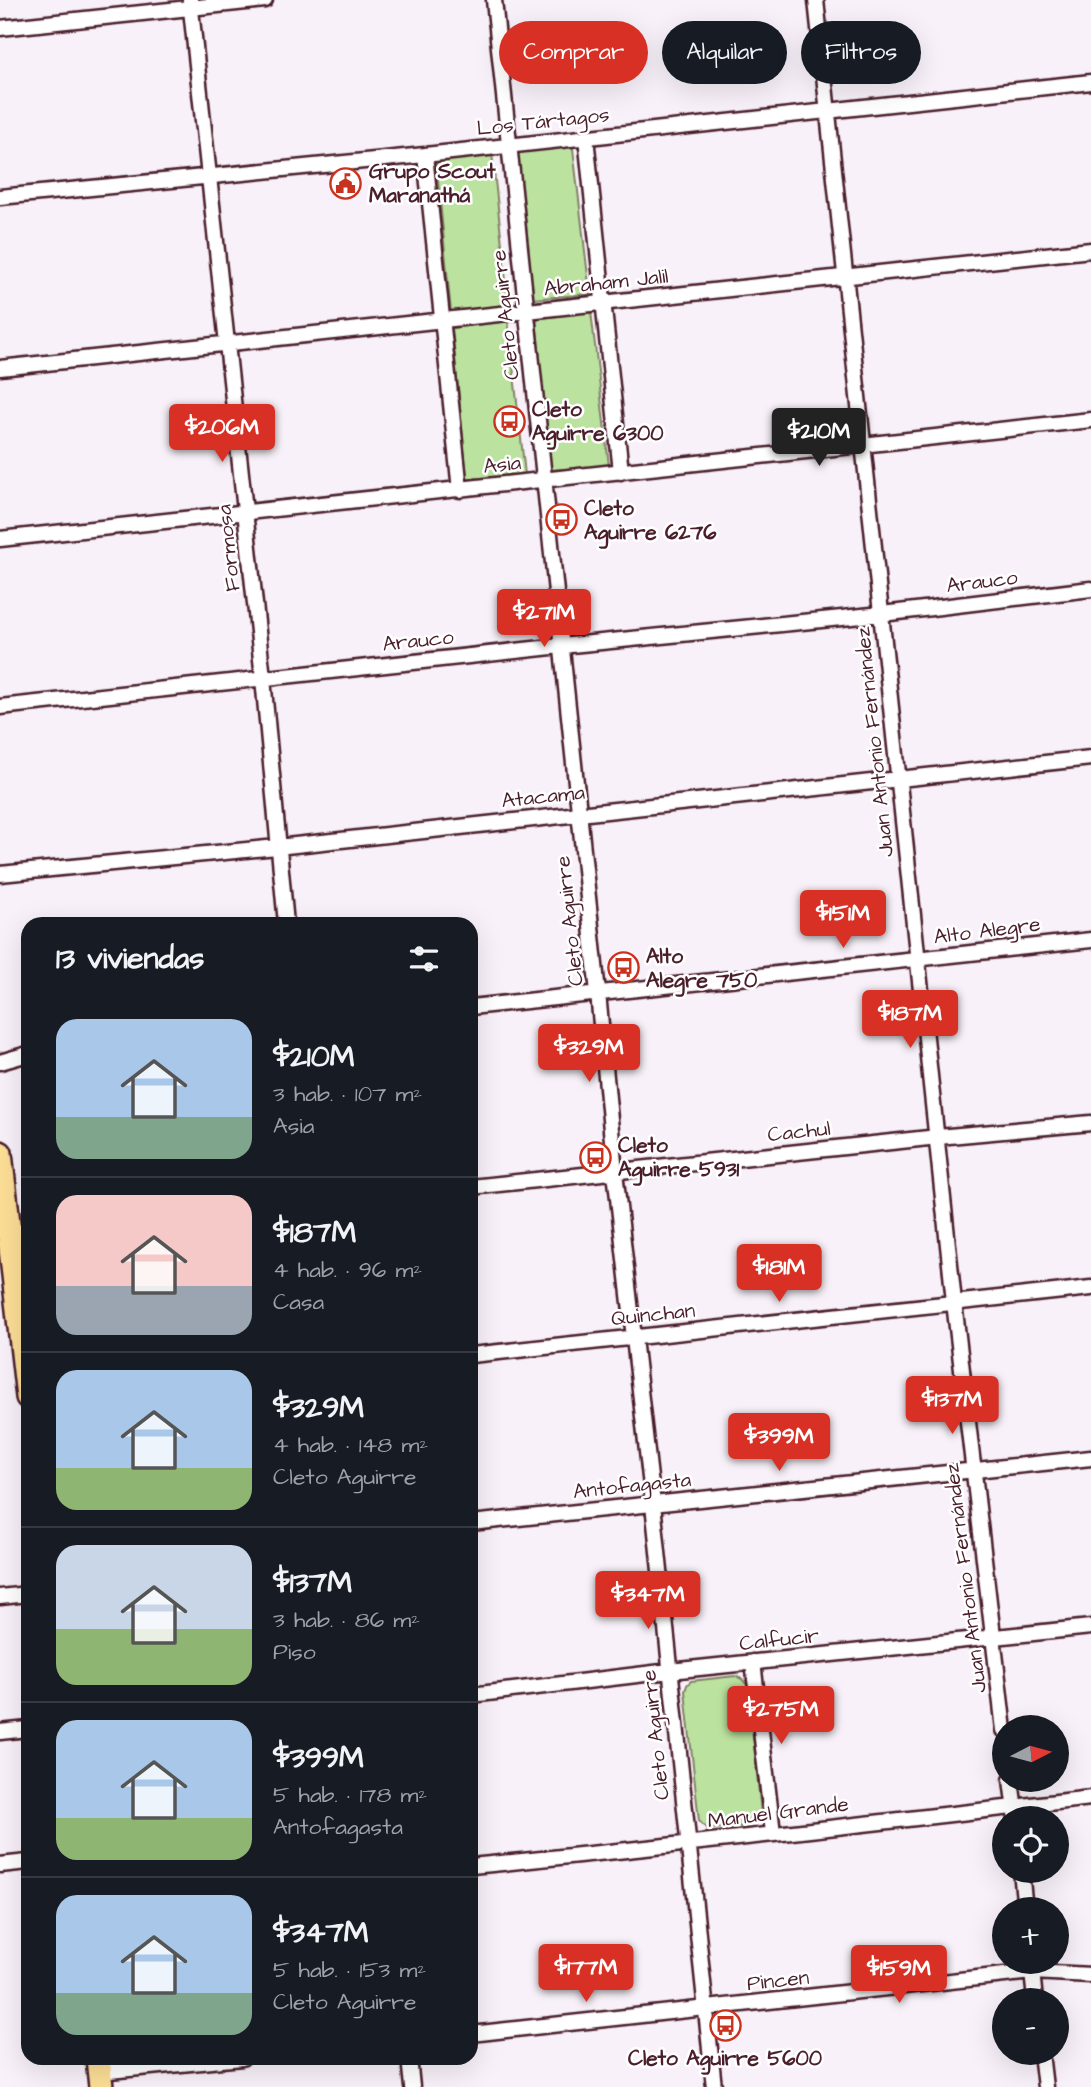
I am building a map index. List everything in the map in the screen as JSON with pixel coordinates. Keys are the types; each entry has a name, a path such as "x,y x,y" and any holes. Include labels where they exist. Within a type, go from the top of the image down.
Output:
{"main road":[{"path":"0,1153 18,1232 21,1282"}],"street":[{"path":"0,28 190,4 265,0"},
{"name":"Cleto Aguirre","path":"494,0 615,1172 714,2087"},
{"name":"Juan Antonio Fernández","path":"816,0 954,1302 1002,1715"},
{"name":"Formosa","path":"190,4 263,678 285,917"},
{"name":"Los Tártagos","path":"0,197 425,155 1091,82"},
{"path":"586,137 621,472"},
{"path":"425,155 460,490"},
{"name":"Abraham Jalil","path":"0,368 846,279 1091,250"},
{"name":"Asia","path":"0,539 1091,420"},
{"name":"Arauco","path":"0,707 882,614 1091,589"},
{"name":"Atacama","path":"0,874 1091,758"},
{"name":"Alto Alegre","path":"478,1006 1091,940"},
{"path":"0,1062 21,1056"},
{"name":"Cachul","path":"478,1186 1091,1123"},
{"name":"Quinchan","path":"478,1354 1091,1288"},
{"name":"Antofagasta","path":"478,1522 1091,1458"},
{"path":"0,1597 21,1595"},
{"name":"Calfucir","path":"478,1694 670,1671 1091,1627"},
{"path":"753,1662 774,1833"},
{"path":"0,1732 21,1730"},
{"name":"Manuel Grande","path":"1050,1806 1091,1798"},
{"name":"Manuel Grande","path":"478,1865 774,1833 992,1815"},
{"path":"0,1865 21,1863"},
{"name":"Pincen","path":"478,2033 706,2009 992,1972"},
{"name":"Pincen","path":"1069,1972 1091,1975"},
{"path":"99,2072 170,2065"},
{"path":"410,2065 412,2087"},
{"path":"1042,2065 1045,2087"}],"green space":[{"path":"572,140 590,294 532,299 517,147"},
{"path":"492,153 509,308 451,312 436,161"},
{"path":"591,311 609,466 550,470 536,319"},
{"path":"508,320 525,475 467,479 452,328"},
{"path":"735,1676 748,1686 761,1813 757,1819 745,1825 707,1829 699,1821 685,1691 691,1681"}],"place":[{"name":"Grupo Scout Maranathá","path":"346,183"},
{"name":"Cleto Aguirre 6300","path":"509,421"},
{"name":"Cleto Aguirre 6276","path":"561,520"},
{"name":"Alto Alegre 750","path":"623,968"},
{"name":"Cleto Aguirre 5931","path":"595,1157"},
{"name":"Cleto Aguirre 5600","path":"725,2026"}]}
